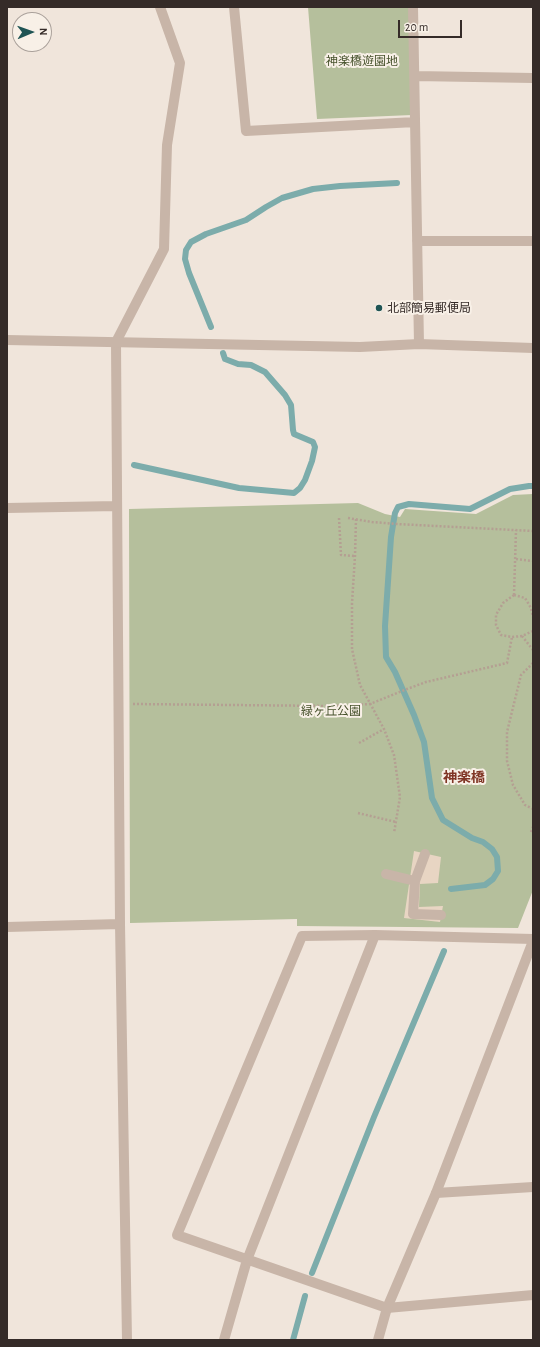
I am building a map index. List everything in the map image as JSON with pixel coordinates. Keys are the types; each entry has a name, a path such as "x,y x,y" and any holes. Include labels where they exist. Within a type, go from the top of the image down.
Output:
{"street":[{"path":"127,1340 120,924 116,342 164,249 167,145 180,62 160,7"},
{"path":"234,7 246,131 415,122"},
{"path":"413,7 419,344"},
{"path":"415,76 533,78"},
{"path":"417,241 533,241"},
{"path":"7,340 360,346 419,344 533,348"},
{"path":"7,508 117,506"},
{"path":"425,854 415,881 413,914 441,915"},
{"path":"386,874 415,881"},
{"path":"7,927 120,924"},
{"path":"224,1340 247,1260 375,935"},
{"path":"378,1340 387,1308 436,1193 533,940 375,935 302,936 177,1236 387,1308 533,1295"},
{"path":"436,1193 533,1187"}],"path":[{"path":"339,518 341,555 356,556"},
{"path":"348,518 380,523 533,531"},
{"path":"356,519 356,556 352,603 352,649 360,685 384,729 394,755 400,797 394,833"},
{"path":"516,530 514,594 503,603 496,616 496,626 501,635 512,638 522,636 533,631 533,629"},
{"path":"516,559 533,561"},
{"path":"514,594 525,598 532,608 533,617"},
{"path":"522,636 533,650"},
{"path":"119,704 331,706 370,704 426,682 508,663 512,638"},
{"path":"533,663 521,676 507,732 507,761 513,785 525,805 533,809"},
{"path":"359,743 384,729"},
{"path":"358,813 396,822"},
{"path":"532,832 533,827"}],"green space":[{"name":"神楽橋遊園地","path":"308,7 409,7 412,115 317,119"},
{"name":"緑ヶ丘公園","path":"533,494 533,890 518,928 297,926 297,919 130,923 129,509 358,503 385,514 400,517 405,509 476,514 513,495"}],"shaded area":[{"path":"414,851 441,857 438,883 420,884 419,907 443,906 440,922 404,918"}],"waterway":[{"path":"211,327 189,273 185,259 186,250 191,242 206,234 246,220 282,198 313,189 397,183"},
{"path":"134,465 239,488 294,493 300,488 305,480 312,461 315,447 313,442 294,434 291,405 285,395 265,372 251,365 238,364 225,359 223,353"},
{"path":"451,889 485,885 493,879 498,871 497,857 492,849 483,842 472,838 443,820 432,798 424,742 395,672 386,657 385,626 391,537 395,513 398,507 409,504 470,509 510,489 533,486"},
{"path":"312,1273 374,1117 444,951"},
{"path":"293,1340 305,1296"}],"place":[{"name":"北部簡易郵便局","path":"379,308"}],"district":[{"name":"神楽橋","path":"464,778"}]}
